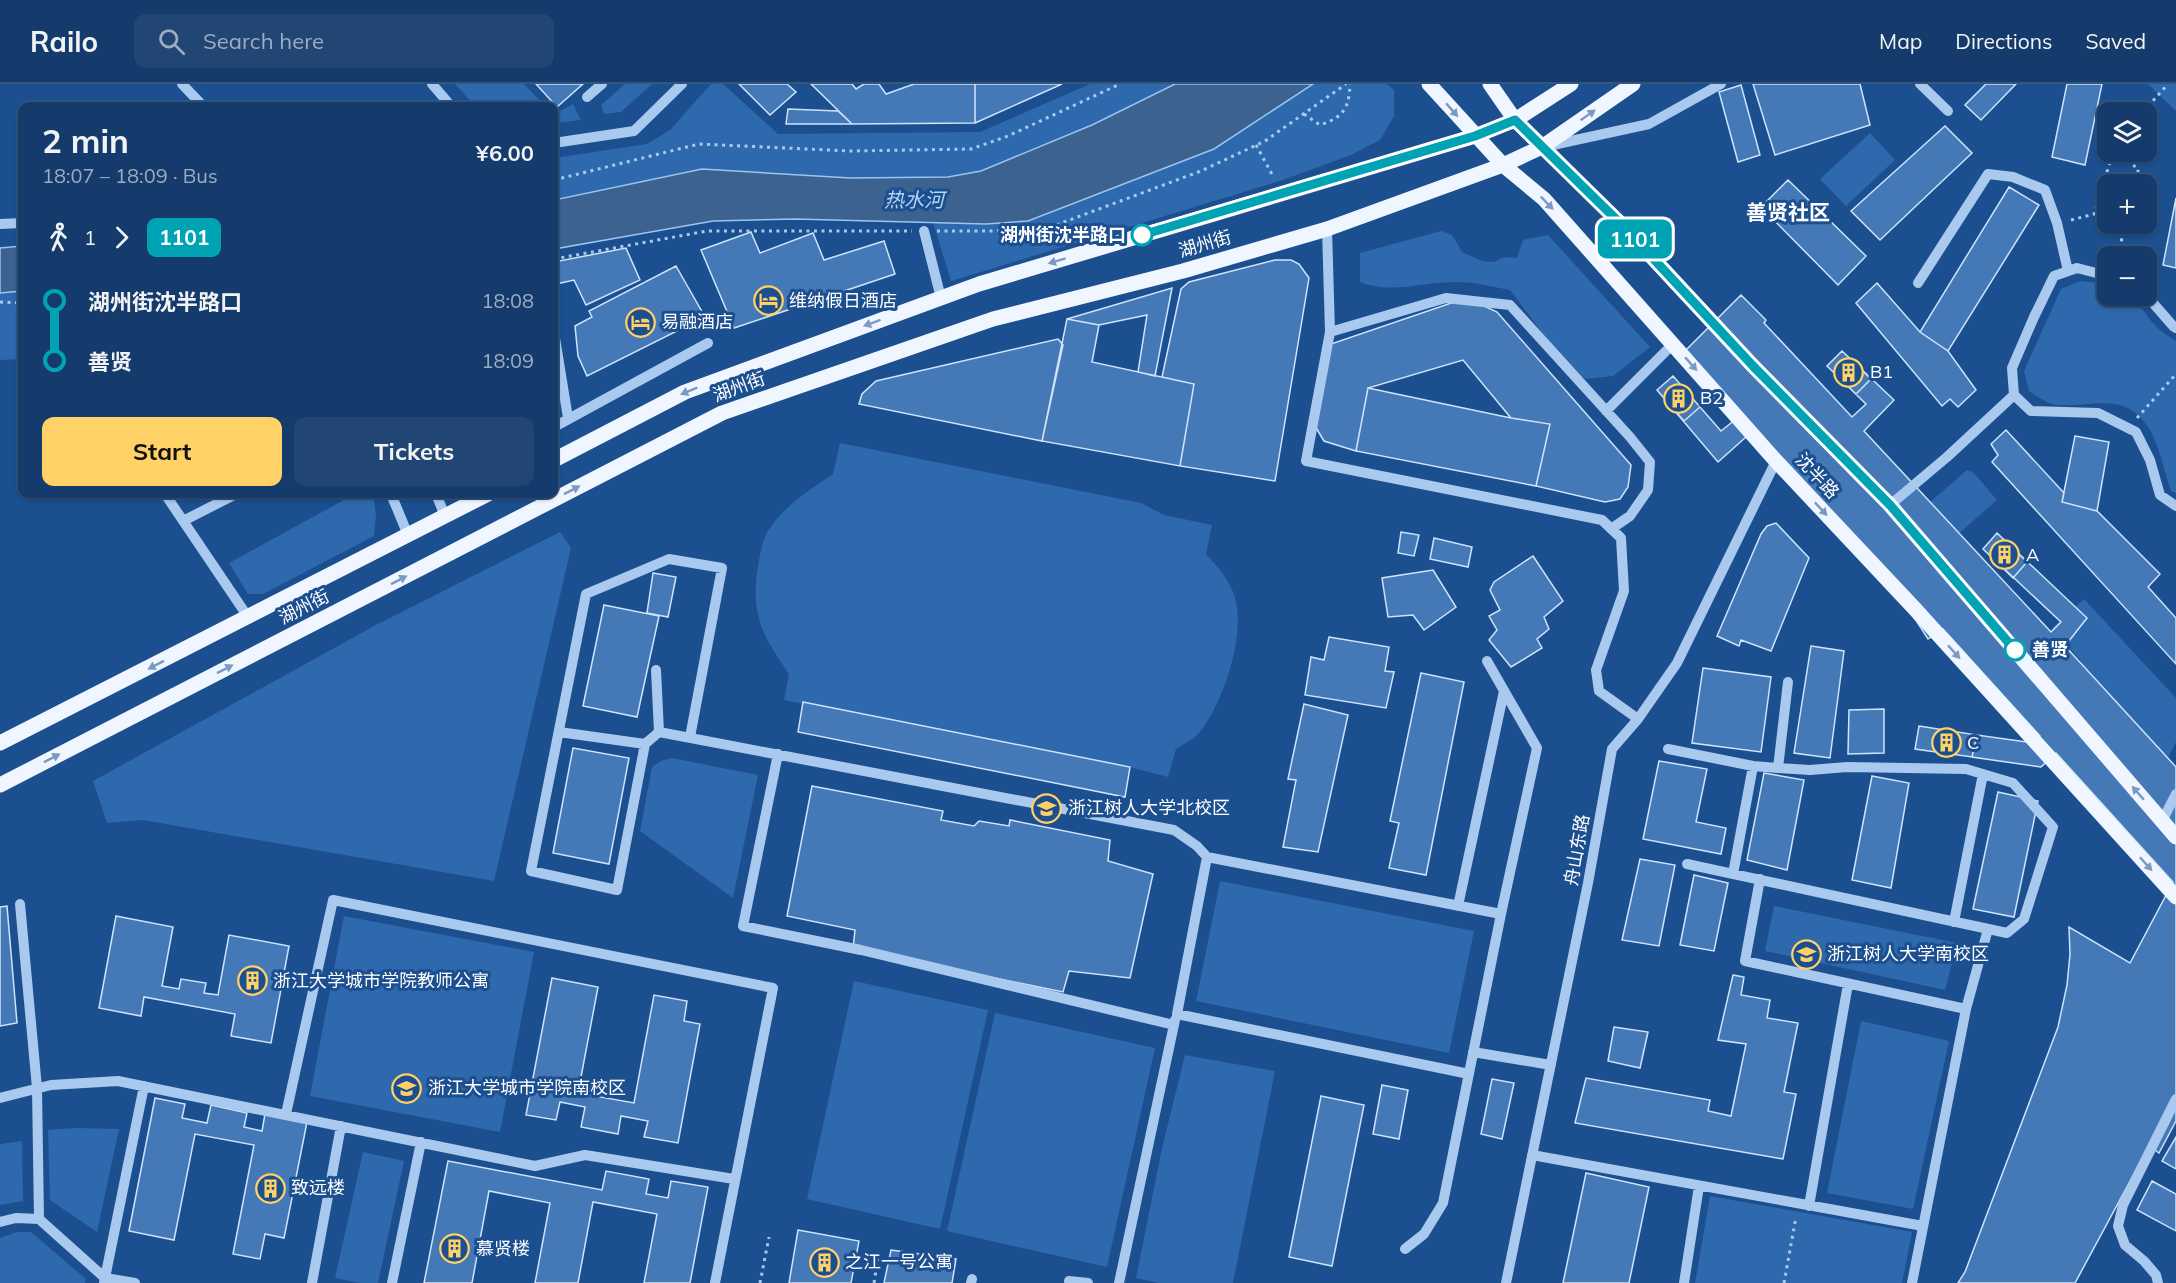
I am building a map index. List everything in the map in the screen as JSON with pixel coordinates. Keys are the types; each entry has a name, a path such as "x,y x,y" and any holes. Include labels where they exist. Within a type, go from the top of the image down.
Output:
{"main road":[{"name":"沈半路","path":"1430,84 1503,165 1544,199 1776,461 1915,609 2176,897"},
{"name":"沈半路","path":"1490,84 1515,120 1623,226 1753,366 1890,505 2176,837"},
{"name":"湖州街","path":"558,458 685,392 979,284 1475,136 1515,120 1571,84"},
{"name":"湖州街","path":"558,497 722,413 993,319 1183,271 1328,229 1503,165 1542,147 1633,84"},
{"name":"湖州街","path":"0,743 480,498"},
{"name":"湖州街","path":"0,785 557,498"}],"street":[{"path":"182,84 199,102"},
{"path":"432,84 448,102"},
{"path":"587,97 602,84"},
{"path":"558,142 634,131 682,84"},
{"path":"1542,147 1649,124 1721,84"},
{"path":"1920,84 1948,111"},
{"path":"1918,283 1988,174 2013,177 2045,190 2057,223 2068,271"},
{"path":"0,224 18,223"},
{"path":"1328,229 1330,332 1306,462 1602,520 1621,538 1624,591 1596,670 1599,691 1638,719"},
{"path":"924,231 942,298"},
{"path":"2097,273 2077,268 2054,276 2012,368 2014,395 2031,411 2098,413 2136,432 2150,460 2160,495 2176,506"},
{"path":"1330,332 1446,298 1510,305 1650,462 1648,490 1630,516 1611,529"},
{"path":"2156,306 2176,327"},
{"path":"558,424 708,343"},
{"path":"1606,411 1673,344"},
{"path":"558,357 568,418"},
{"path":"1890,505 1947,457 2014,395"},
{"name":"舟山东路","path":"1506,1283 1588,884 1612,749 1638,719 1677,663 1776,461"},
{"path":"168,498 248,617"},
{"path":"183,521 228,498"},
{"path":"393,498 408,535"},
{"path":"438,498 445,516"},
{"path":"690,738 722,568 669,559 586,594 531,871 617,890 645,744 660,732 690,738 778,754 1174,830 1197,846 1207,857 1501,914"},
{"path":"1405,1249 1424,1234 1443,1203 1537,748 1487,661"},
{"path":"656,670 660,732"},
{"path":"1778,768 1788,682"},
{"path":"1458,906 1504,691"},
{"path":"559,732 645,744"},
{"path":"1668,749 1753,766 1778,768 1810,770 1847,767 1966,769 2013,783 2053,827 2024,919 2007,933 1687,864"},
{"path":"778,754 743,926 1176,1019 1468,1074"},
{"path":"1733,874 1753,766"},
{"path":"1954,922 1983,774"},
{"path":"2162,820 2176,794"},
{"path":"1119,1283 1176,1019 1207,857"},
{"path":"1760,879 1745,961 1966,1009"},
{"path":"286,1114 333,900 774,988 716,1283"},
{"path":"20,904 37,1089 39,1219"},
{"path":"1912,1283 1966,1009 1988,929"},
{"path":"1804,1205 1848,984"},
{"path":"1473,1052 1551,1065"},
{"path":"0,1098 51,1085 118,1081 535,1166 585,1155 735,1179"},
{"path":"104,1280 144,1086"},
{"path":"2157,1283 2156,1275 2125,1245 2118,1226 2123,1205 2175,1104"},
{"path":"312,1283 341,1126"},
{"path":"392,1283 421,1142"},
{"path":"1532,1155 1923,1226"},
{"path":"1684,1283 1699,1186"},
{"path":"0,1222 16,1218 39,1219 104,1280 135,1283"},
{"path":"1069,1281 1088,1283"}],"path":[{"path":"558,179 699,144 850,151 971,149 1008,136 1120,84"},
{"path":"558,258 707,231 1020,231 1056,225 1201,171 1265,141 1346,84"},
{"path":"1304,114 1320,125 1336,119 1349,103 1350,84"},
{"path":"2152,102 2168,84"},
{"path":"1256,145 1282,193"},
{"path":"2057,223 2094,214 2110,162"},
{"path":"2127,162 2138,168 2138,174"},
{"path":"0,302 18,303"},
{"path":"2128,428 2176,374"},
{"path":"1784,1283 1804,1205"},
{"path":"760,1283 769,1237"},
{"path":"874,1283 879,1252"}],"shaded area":[{"path":"455,84 524,84 541,102 471,102"},
{"path":"625,84 652,84 621,112 604,114 601,105"},
{"path":"711,84 723,84 778,134 980,132 1090,84 1175,84 1092,125 981,171 948,177 850,178 702,169 558,199 558,157 647,144 670,130"},
{"path":"1313,84 1387,84 1394,90 1394,116 1380,140 1351,155 1280,181 951,281 933,222 986,224 1028,221 1214,149"},
{"path":"2148,84 2176,84 2176,111"},
{"path":"573,104 581,120 558,123 558,112"},
{"path":"1870,133 1895,160 1846,206 1820,179"},
{"path":"1441,231 1452,235 1462,252 1482,261 1494,262 1504,257 1517,258 1523,240 1548,235 1650,347 1613,376 1585,379 1553,347 1510,290 1464,282 1385,287 1360,282 1360,253"},
{"path":"2081,281 2097,283 2097,306 2139,306 2160,330 2176,341 2176,493 2171,491 2150,430 2130,409 2108,403 2057,405 2029,391 2024,371 2061,289"},
{"path":"18,291 18,359 0,360 0,293"},
{"path":"840,443 1141,503 1164,515 1212,525 1206,554 1230,585 1236,600 1238,623 1236,639 1228,674 1215,707 1199,733 1176,749 1168,777 1130,767 784,700 789,674 772,648 757,612 756,584 763,542 767,532 783,512 833,474"},
{"path":"1967,470 1973,472 1997,500 1957,535 1929,503"},
{"path":"348,498 374,498 376,516 374,536 263,594 248,594 229,563"},
{"path":"560,532 571,548 494,881 143,820 107,823 93,781 376,625"},
{"path":"2084,599 2176,698 2176,742 2166,762 2104,698 2080,660 2052,628"},
{"path":"672,758 758,775 733,898 640,831 652,767"},
{"path":"1220,881 1474,931 1449,1053 1196,1001"},
{"path":"1774,906 1957,943 1945,990 1765,951"},
{"path":"344,916 534,952 500,1132 310,1096"},
{"path":"854,981 988,1010 940,1229 807,1199"},
{"path":"995,1013 1155,1048 1107,1267 947,1231"},
{"path":"1861,1021 1949,1041 1913,1209 1827,1193"},
{"path":"1185,1055 1275,1071 1233,1283 1159,1283 1136,1278 1162,1148"},
{"path":"119,1129 97,1232 50,1200 48,1130"},
{"path":"22,1141 23,1201 0,1205 0,1144"},
{"path":"363,1152 404,1161 378,1283 360,1283 335,1278"},
{"path":"1710,1196 1912,1232 1902,1283 1695,1283"},
{"path":"17,1232 31,1232 86,1279 85,1283 0,1283 0,1238"}],"water":[{"name":"热水河","path":"1175,84 1313,84 1214,149 1028,221 986,224 795,219 713,221 558,248 558,199 702,169 850,178 948,177 981,171 1092,125"},
{"path":"18,246 18,291 0,293 0,248"}],"building":[{"path":"536,84 583,84 558,106 558,102 552,102"},
{"path":"739,84 787,84 796,92 770,115"},
{"path":"811,84 852,84 856,89 864,84 879,84 886,94 914,84 975,84 975,123 852,124"},
{"path":"975,84 1062,84 975,123"},
{"path":"1753,84 1860,84 1870,125 1775,155"},
{"path":"1986,84 2016,84 1981,120 1965,105"},
{"path":"2067,84 2102,84 2085,165 2052,157"},
{"path":"1741,85 1760,155 1738,162 1719,92"},
{"path":"788,109 838,111 852,124 786,124"},
{"path":"1945,126 1972,153 1880,240 1851,211"},
{"path":"1788,180 1866,256 1838,285 1761,207"},
{"path":"2009,187 2039,205 1948,351 1920,332"},
{"path":"2176,198 2176,268 2163,265"},
{"name":"维纳假日酒店","path":"751,232 760,253 813,233 824,260 884,241 895,274 734,328 701,250"},
{"path":"626,248 640,280 586,305 574,280 558,284 558,261"},
{"path":"1275,260 1291,260 1299,264 1309,278 1275,481 1180,466 1194,384 1162,377 1181,289 1189,282"},
{"name":"易融酒店","path":"676,266 705,317 587,376 578,356 575,326 592,317 589,311"},
{"path":"1877,283 1920,332 1948,351 1976,390 1958,407 1950,399 1942,406 1856,303"},
{"path":"1172,288 1155,376 1138,372 1147,315 1099,325 1067,319"},
{"name":"善贤","path":"1741,295 1766,320 1764,323 1852,417 1866,404 1827,366 1842,351 1894,400 1864,431 2051,632 2061,622 1983,549 1997,533 2087,618 2065,646 2176,767 2176,1121 2159,1153 2149,1146 2075,1283 1958,1283 1965,1272 2058,1027 2067,985 2070,954 2069,927 2130,963 2173,882 2056,753 2041,767 1972,757 1977,735 2034,743 2040,736 1943,629 1928,639 1881,566 1755,429 1718,462 1657,390 1673,376 1721,431 1741,415 1680,356"},
{"path":"1457,301 1478,303 1497,312 1631,465 1628,487 1620,499 1605,502 1536,486 1550,424 1511,418 1463,360 1368,388 1356,451 1324,441 1315,426 1331,344"},
{"path":"1067,319 1099,325 1092,362 1194,384 1180,466 1042,441"},
{"path":"1058,339 1063,345 1042,441 859,404 862,394 876,381"},
{"name":"B1","path":"1842,351 1871,379 1856,394 1827,366"},
{"name":"B2","path":"1673,376 1700,407 1684,421 1657,390"},
{"path":"1368,388 1550,424 1536,486 1356,451"},
{"path":"2006,430 2064,493 2062,502 2097,511 2160,574 2148,587 2176,618 2176,664 1992,462 1998,455 1991,444"},
{"path":"2075,436 2109,442 2097,511 2062,502"},
{"path":"1776,523 1809,558 1771,651 1741,640 1739,646 1717,636 1761,534 1767,526"},
{"path":"1401,532 1419,535 1414,556 1398,553"},
{"name":"A","path":"1997,533 2027,562 2013,578 1983,549"},
{"path":"1434,538 1472,547 1468,567 1430,559"},
{"path":"1533,556 1563,601 1544,617 1549,629 1537,639 1542,648 1511,667 1489,640 1497,630 1489,616 1500,610 1490,590 1494,582"},
{"path":"1433,570 1456,607 1424,630 1413,615 1388,617 1382,578"},
{"path":"653,573 676,577 668,617 647,613"},
{"path":"604,605 659,616 637,717 583,706"},
{"path":"1329,637 1389,647 1385,671 1394,672 1386,708 1305,695 1311,657 1324,660"},
{"path":"1811,646 1844,651 1830,758 1794,753"},
{"path":"1703,668 1771,677 1761,752 1692,743"},
{"path":"1421,673 1464,682 1426,875 1389,868 1399,823 1390,821"},
{"path":"803,702 1130,767 1125,797 798,732"},
{"path":"1304,704 1348,715 1318,852 1283,847 1296,780 1288,779"},
{"path":"1884,709 1884,753 1848,754 1849,710"},
{"name":"C","path":"1919,726 1977,735 1972,757 1915,749"},
{"path":"573,748 629,758 609,864 553,853"},
{"path":"1659,761 1707,769 1696,822 1726,828 1721,854 1643,839"},
{"path":"1764,773 1804,780 1787,870 1747,860"},
{"path":"1872,776 1909,783 1891,888 1852,880"},
{"path":"812,786 943,811 941,820 974,826 979,821 1009,826 1010,820 1110,840 1108,861 1153,874 1130,978 1069,971 1063,992 853,949 855,930 787,916"},
{"path":"1998,792 2038,801 2014,917 1973,909"},
{"path":"1640,859 1675,865 1659,946 1622,940"},
{"path":"1694,875 1728,883 1714,951 1680,945"},
{"path":"7,906 17,1023 0,1026 0,907"},
{"name":"浙江大学城市学院教师公寓","path":"116,916 173,927 162,986 179,989 181,979 206,983 204,993 218,995 229,935 289,946 271,1043 231,1036 235,1014 144,997 141,1016 99,1008"},
{"path":"1733,975 1744,977 1741,995 1770,1000 1767,1018 1798,1023 1784,1092 1796,1094 1783,1159 1575,1123 1586,1078 1710,1100 1708,1111 1731,1116 1746,1044 1718,1040"},
{"path":"552,978 598,987 578,1093 634,1103 654,995 687,1001 684,1021 700,1024 678,1143 644,1137 648,1121 621,1116 618,1134 581,1127 585,1107 560,1102 556,1120 526,1115"},
{"path":"1614,1027 1648,1032 1640,1068 1608,1061"},
{"path":"1492,1079 1514,1083 1502,1139 1481,1134"},
{"path":"1382,1085 1408,1090 1399,1139 1373,1134"},
{"path":"1321,1096 1364,1105 1332,1266 1289,1257"},
{"name":"致远楼","path":"155,1098 185,1104 182,1118 207,1123 211,1105 247,1113 244,1127 262,1131 265,1114 307,1122 284,1238 265,1234 260,1259 233,1254 254,1145 195,1134 174,1240 129,1231"},
{"path":"2176,1137 2176,1169 2162,1161"},
{"name":"慕贤楼","path":"448,1161 602,1190 606,1171 649,1179 646,1194 668,1198 671,1181 708,1187 690,1283 644,1283 657,1214 593,1202 578,1283 535,1283 550,1203 489,1191 472,1283 424,1283"},
{"path":"1586,1173 1649,1187 1629,1283 1563,1283"},
{"path":"2152,1181 2176,1194 2176,1231 2137,1210"},
{"name":"之江一号公寓","path":"798,1230 859,1241 851,1283 789,1283"},
{"path":"891,1250 956,1259 952,1283 884,1283"}],"bus line":[{"name":"1101","path":"1142,235 1475,136 1515,120 1623,226 1753,366 1890,505 2015,650"}],"place":[{"name":"湖州街沈半路口","path":"1142,235"},
{"name":"维纳假日酒店","path":"768,301"},
{"name":"易融酒店","path":"640,322"},
{"name":"B1","path":"1849,372"},
{"name":"B2","path":"1679,398"},
{"name":"A","path":"2005,555"},
{"name":"善贤","path":"2015,650"},
{"name":"C","path":"1946,743"},
{"name":"浙江树人大学北校区","path":"1047,808"},
{"name":"浙江树人大学南校区","path":"1806,954"},
{"name":"浙江大学城市学院教师公寓","path":"252,981"},
{"name":"浙江大学城市学院南校区","path":"407,1088"},
{"name":"致远楼","path":"270,1188"},
{"name":"慕贤楼","path":"455,1249"},
{"name":"之江一号公寓","path":"824,1262"}],"district":[{"name":"善贤社区","path":"1788,213"}]}
